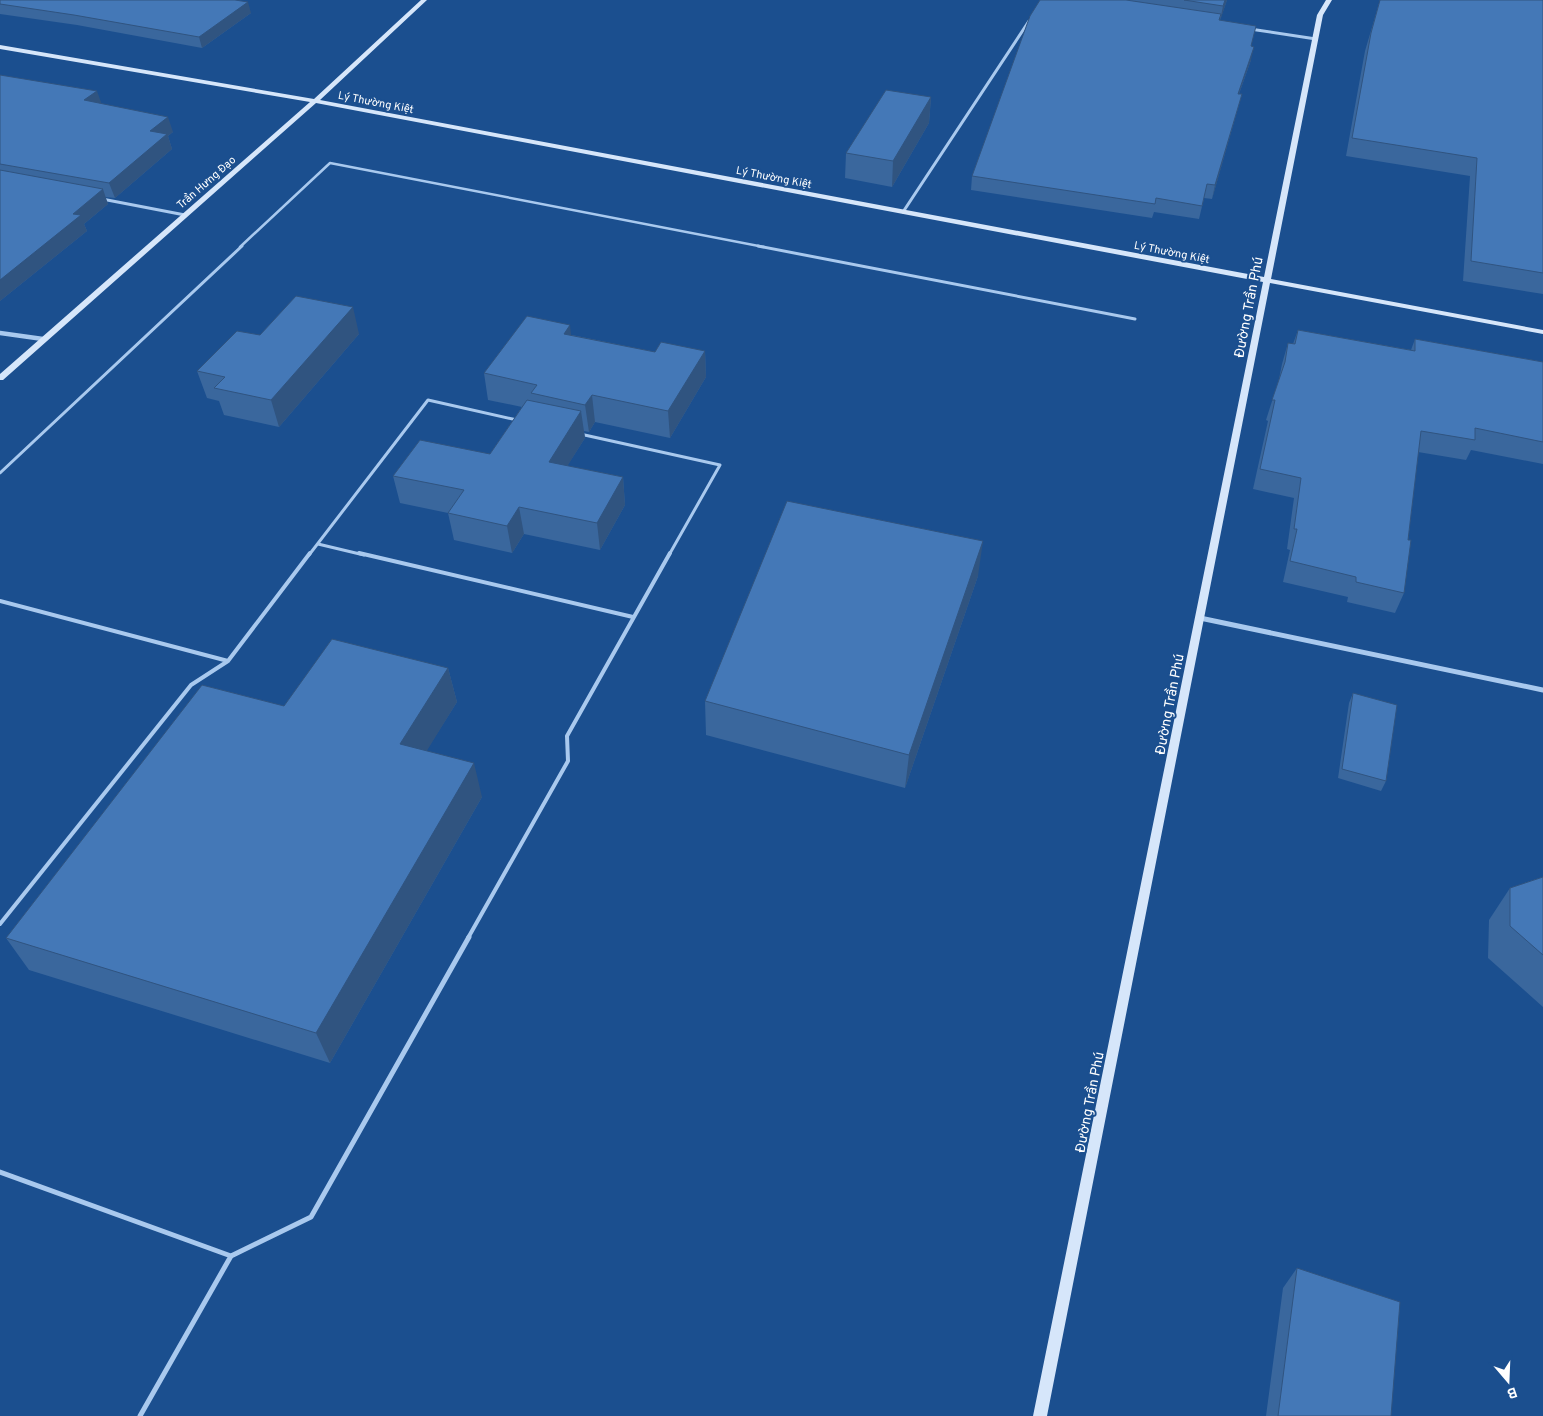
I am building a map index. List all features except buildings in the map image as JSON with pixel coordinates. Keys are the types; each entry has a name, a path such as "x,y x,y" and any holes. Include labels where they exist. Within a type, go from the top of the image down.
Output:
{"street":[{"name":"Trần Hưng Đạo","path":"0,378 315,101 424,0"},
{"name":"Đường Trần Phú","path":"1040,1416 1320,15 1329,0"},
{"path":"903,212 1033,16"},
{"path":"1248,28 1316,39"},
{"name":"Lý Thường Kiệt","path":"0,47 315,101 1543,332"},
{"path":"98,198 185,215"},
{"path":"0,333 43,339"},
{"path":"1200,618 1543,690"}],"lane":[{"path":"0,473 330,163 1135,319"},
{"path":"0,924 191,685 228,661 428,400 526,422"},
{"path":"140,1416 231,1256 311,1217 568,761 567,736 720,465 574,433"},
{"path":"318,544 633,617"},
{"path":"0,602 228,661"},
{"path":"0,1172 231,1256"}]}
